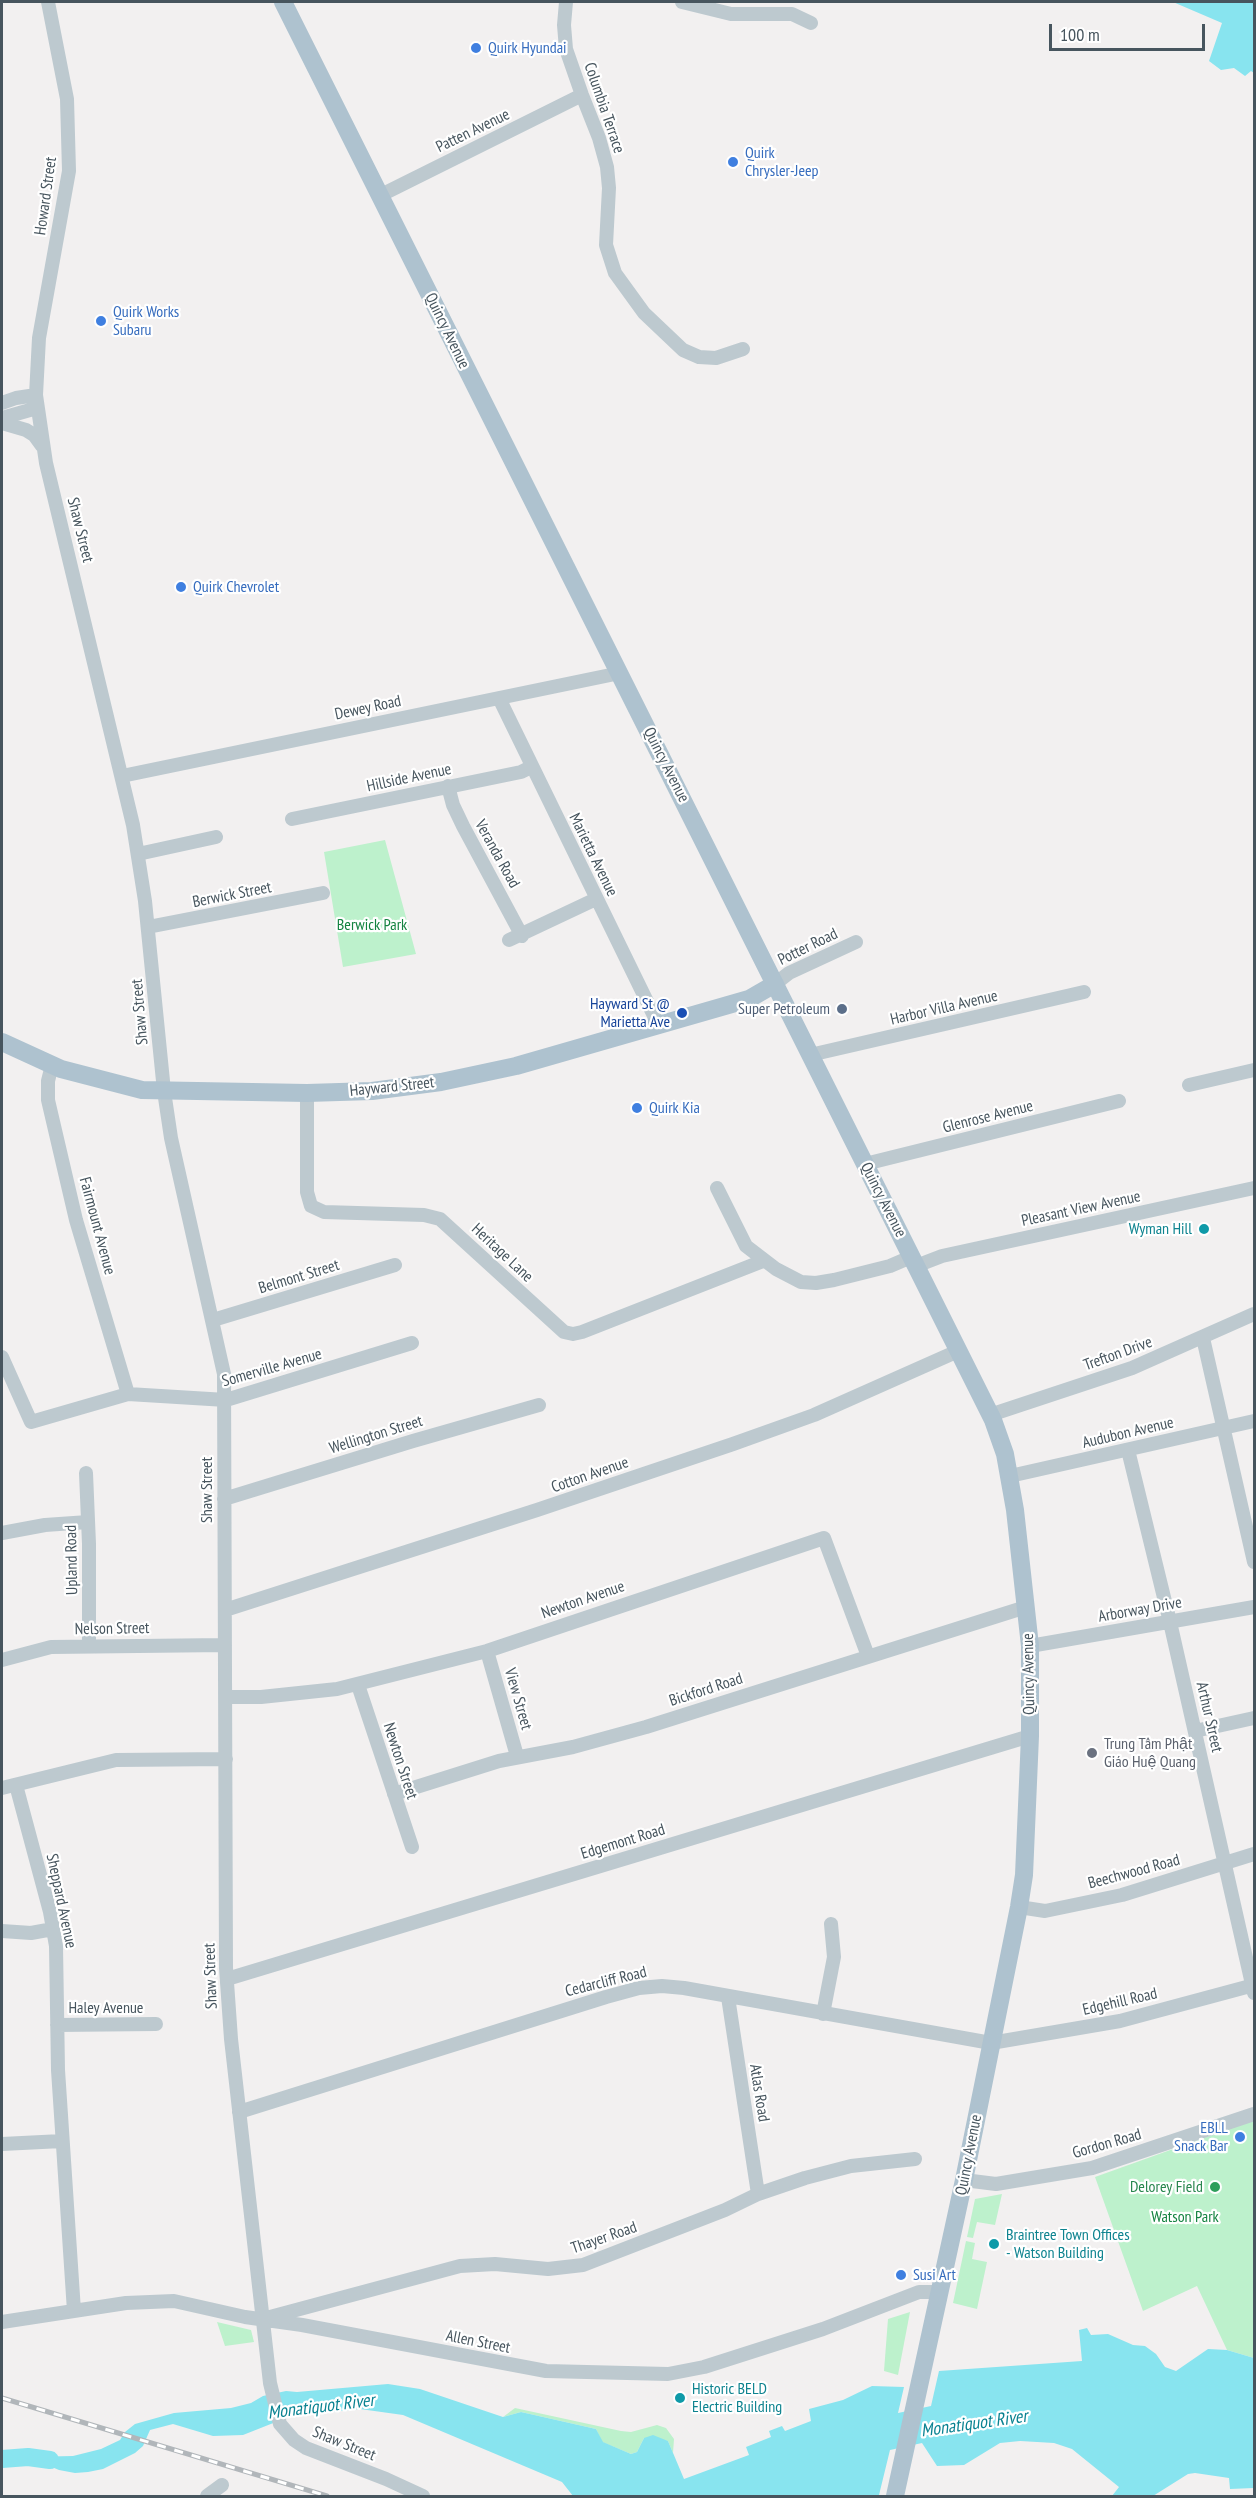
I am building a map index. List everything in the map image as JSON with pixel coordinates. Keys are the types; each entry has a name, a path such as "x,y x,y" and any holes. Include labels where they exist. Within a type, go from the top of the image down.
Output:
{"main road":[{"name":"Quincy Avenue","path":"283,2 990,1415 1002,1445 1010,1476 1030,1646 1030,1736 1024,1866 1019,1907 964,2180 895,2496"},
{"name":"Hayward Street","path":"2,1042 52,1065 125,1087 164,1091 307,1093 385,1090 466,1078 516,1066 749,999 775,984"}],"street":[{"name":"Howard Street","path":"37,401 40,332 69,171 67,99 48,2"},
{"name":"Columbia Terrace","path":"566,2 565,41 607,167 609,188 607,251 612,267 623,286 650,319 683,350 699,357 716,358 743,350"},
{"path":"682,2 731,14 792,14 811,22"},
{"name":"Patten Avenue","path":"379,196 582,95"},
{"path":"2,403 16,398 37,401"},
{"path":"2,418 37,401"},
{"name":"Shaw Street","path":"37,401 44,451 122,776 138,854 171,1138 224,1374 226,1400 224,1499 227,1979 239,2112 270,2383 277,2415 283,2428 294,2440 306,2448 423,2496"},
{"path":"2,423 18,426 30,432 44,451"},
{"name":"Dewey Road","path":"122,776 620,673"},
{"name":"Marietta Avenue","path":"499,698 659,1026"},
{"name":"Hillside Avenue","path":"292,819 521,772 531,767"},
{"name":"Veranda Road","path":"448,786 453,805 463,826 522,936"},
{"path":"138,854 216,837"},
{"name":"Berwick Street","path":"148,927 323,893"},
{"path":"509,940 522,936 596,899"},
{"name":"Potter Road","path":"775,984 789,972 856,942"},
{"name":"Harbor Villa Avenue","path":"810,1055 1084,992"},
{"name":"Fairmount Avenue","path":"52,1065 48,1082 48,1100 76,1220 128,1394"},
{"path":"1189,1084 1254,1070"},
{"name":"Heritage Lane","path":"307,1093 307,1192 311,1206 324,1212 424,1215 440,1219 564,1332 573,1334 582,1332 763,1261"},
{"name":"Glenrose Avenue","path":"865,1164 1119,1101"},
{"name":"Pleasant View Avenue","path":"717,1188 746,1246 763,1261 791,1277 816,1283 1254,1188"},
{"name":"Belmont Street","path":"213,1320 395,1265"},
{"name":"Trefton Drive","path":"990,1415 1126,1370 1254,1314"},
{"path":"1203,1338 1254,1562"},
{"name":"Somerville Avenue","path":"2,1357 31,1422 128,1394 226,1400 412,1343"},
{"name":"Cotton Avenue","path":"225,1610 743,1441 814,1415 958,1351"},
{"name":"Wellington Street","path":"224,1499 413,1441 539,1406"},
{"name":"Audubon Avenue","path":"1010,1476 1254,1421"},
{"name":"Arthur Street","path":"1128,1449 1254,1988"},
{"name":"Upland Road","path":"86,1473 89,1646"},
{"path":"2,1533 45,1525 88,1522"},
{"name":"Newton Avenue","path":"226,1697 271,1697 358,1685 487,1651 824,1538 868,1656"},
{"name":"Bickford Road","path":"394,1794 517,1756 573,1747 646,1727 1026,1607"},
{"name":"Arborway Drive","path":"1030,1646 1254,1607"},
{"name":"Nelson Street","path":"2,1660 43,1648 225,1645"},
{"name":"View Street","path":"487,1651 517,1756"},
{"name":"Newton Street","path":"358,1685 412,1847"},
{"path":"1195,1731 1254,1718"},
{"name":"Edgemont Road","path":"227,1979 1030,1736"},
{"path":"2,1788 116,1760 226,1758"},
{"name":"Sheppard Avenue","path":"16,1785 53,1929 57,1960 62,2141 74,2311"},
{"name":"Beechwood Road","path":"1019,1907 1045,1911 1111,1897 1254,1854"},
{"path":"823,2014 834,1957 831,1924"},
{"path":"2,1931 35,1933 53,1929"},
{"name":"Cedarcliff Road","path":"239,2112 639,1988 662,1986 684,1988 991,2043"},
{"name":"Edgehill Road","path":"991,2043 1120,2021 1254,1988"},
{"name":"Atlas Road","path":"728,1997 758,2194"},
{"name":"Haley Avenue","path":"57,2025 156,2024"},
{"name":"Gordon Road","path":"964,2180 996,2184 1092,2168 1254,2114"},
{"path":"2,2144 62,2141"},
{"name":"Thayer Road","path":"262,2319 460,2266 495,2264 541,2269 583,2265 725,2210 758,2194 851,2166 915,2160"},
{"name":"Allen Street","path":"2,2322 116,2304 165,2301 195,2304 262,2319 546,2371 668,2374 704,2367 801,2336 919,2292 940,2292"},
{"path":"207,2496 222,2485"}],"green space":[{"name":"Berwick Park","path":"385,840 416,954 343,967 324,852"},
{"name":"Watson Park","path":"1254,2120 1254,2358 1227,2350 1197,2286 1143,2311 1095,2177"},
{"path":"1002,2194 995,2225 977,2222 973,2238 967,2237 975,2199"},
{"path":"966,2241 975,2243 972,2259 987,2262 977,2309 953,2303"},
{"path":"910,2312 898,2375 884,2371 888,2319"},
{"path":"217,2322 251,2330 254,2342 225,2346"},
{"path":"515,2408 621,2431 631,2432 657,2425 666,2428 674,2439 673,2453 668,2441 644,2438 637,2452 631,2454 602,2442 596,2429 521,2412 503,2417"}],"water":[{"path":"1173,2 1254,2 1254,73 1251,71 1245,76 1234,68 1221,70 1209,61 1222,23"},
{"path":"1087,2328 1091,2335 1108,2334 1133,2345 1145,2346 1156,2354 1165,2367 1176,2371 1208,2349 1227,2350 1254,2358 1254,2488 1230,2489 1229,2478 1195,2473 1188,2474 1153,2496 1112,2496 1119,2487 1072,2449 1054,2443 1020,2441 1000,2443 964,2465 937,2466 922,2443 890,2450 879,2495 876,2496 573,2496 562,2482 403,2415 360,2409 291,2416 243,2435 213,2436 173,2424 150,2430 143,2446 135,2453 103,2469 88,2472 75,2473 59,2470 28,2457 73,2456 101,2449 120,2440 125,2432 135,2424 174,2413 231,2408 251,2403 263,2396 286,2391 388,2384 420,2389 503,2417 521,2412 596,2429 603,2442 631,2454 637,2452 644,2438 653,2435 668,2441 684,2479 749,2455 746,2447 771,2437 769,2431 782,2426 785,2431 811,2421 809,2409 843,2400 872,2386 904,2387 898,2413 931,2406 939,2371 1082,2361 1079,2330"}],"waterway":[{"name":"Monatiquot River","path":"2,2459 28,2457 50,2460"}],"railway":[{"path":"2,2398 327,2496"}],"place":[{"name":"Quirk Hyundai","path":"476,48"},
{"name":"Quirk Chrysler-Jeep","path":"733,162"},
{"name":"Quirk Works Subaru","path":"101,321"},
{"name":"Quirk Chevrolet","path":"181,587"},
{"name":"Super Petroleum","path":"842,1009"},
{"name":"Hayward St @ Marietta Ave","path":"682,1013"},
{"name":"Quirk Kia","path":"637,1108"},
{"name":"Wyman Hill","path":"1204,1229"},
{"name":"Trung Tâm Phật Giáo Huệ Quang","path":"1092,1753"},
{"name":"EBLL Snack Bar","path":"1240,2137"},
{"name":"Delorey Field","path":"1215,2187"},
{"name":"Braintree Town Offices - Watson Building","path":"994,2244"},
{"name":"Susi Art","path":"901,2275"},
{"name":"Historic BELD Electric Building","path":"680,2398"}]}
